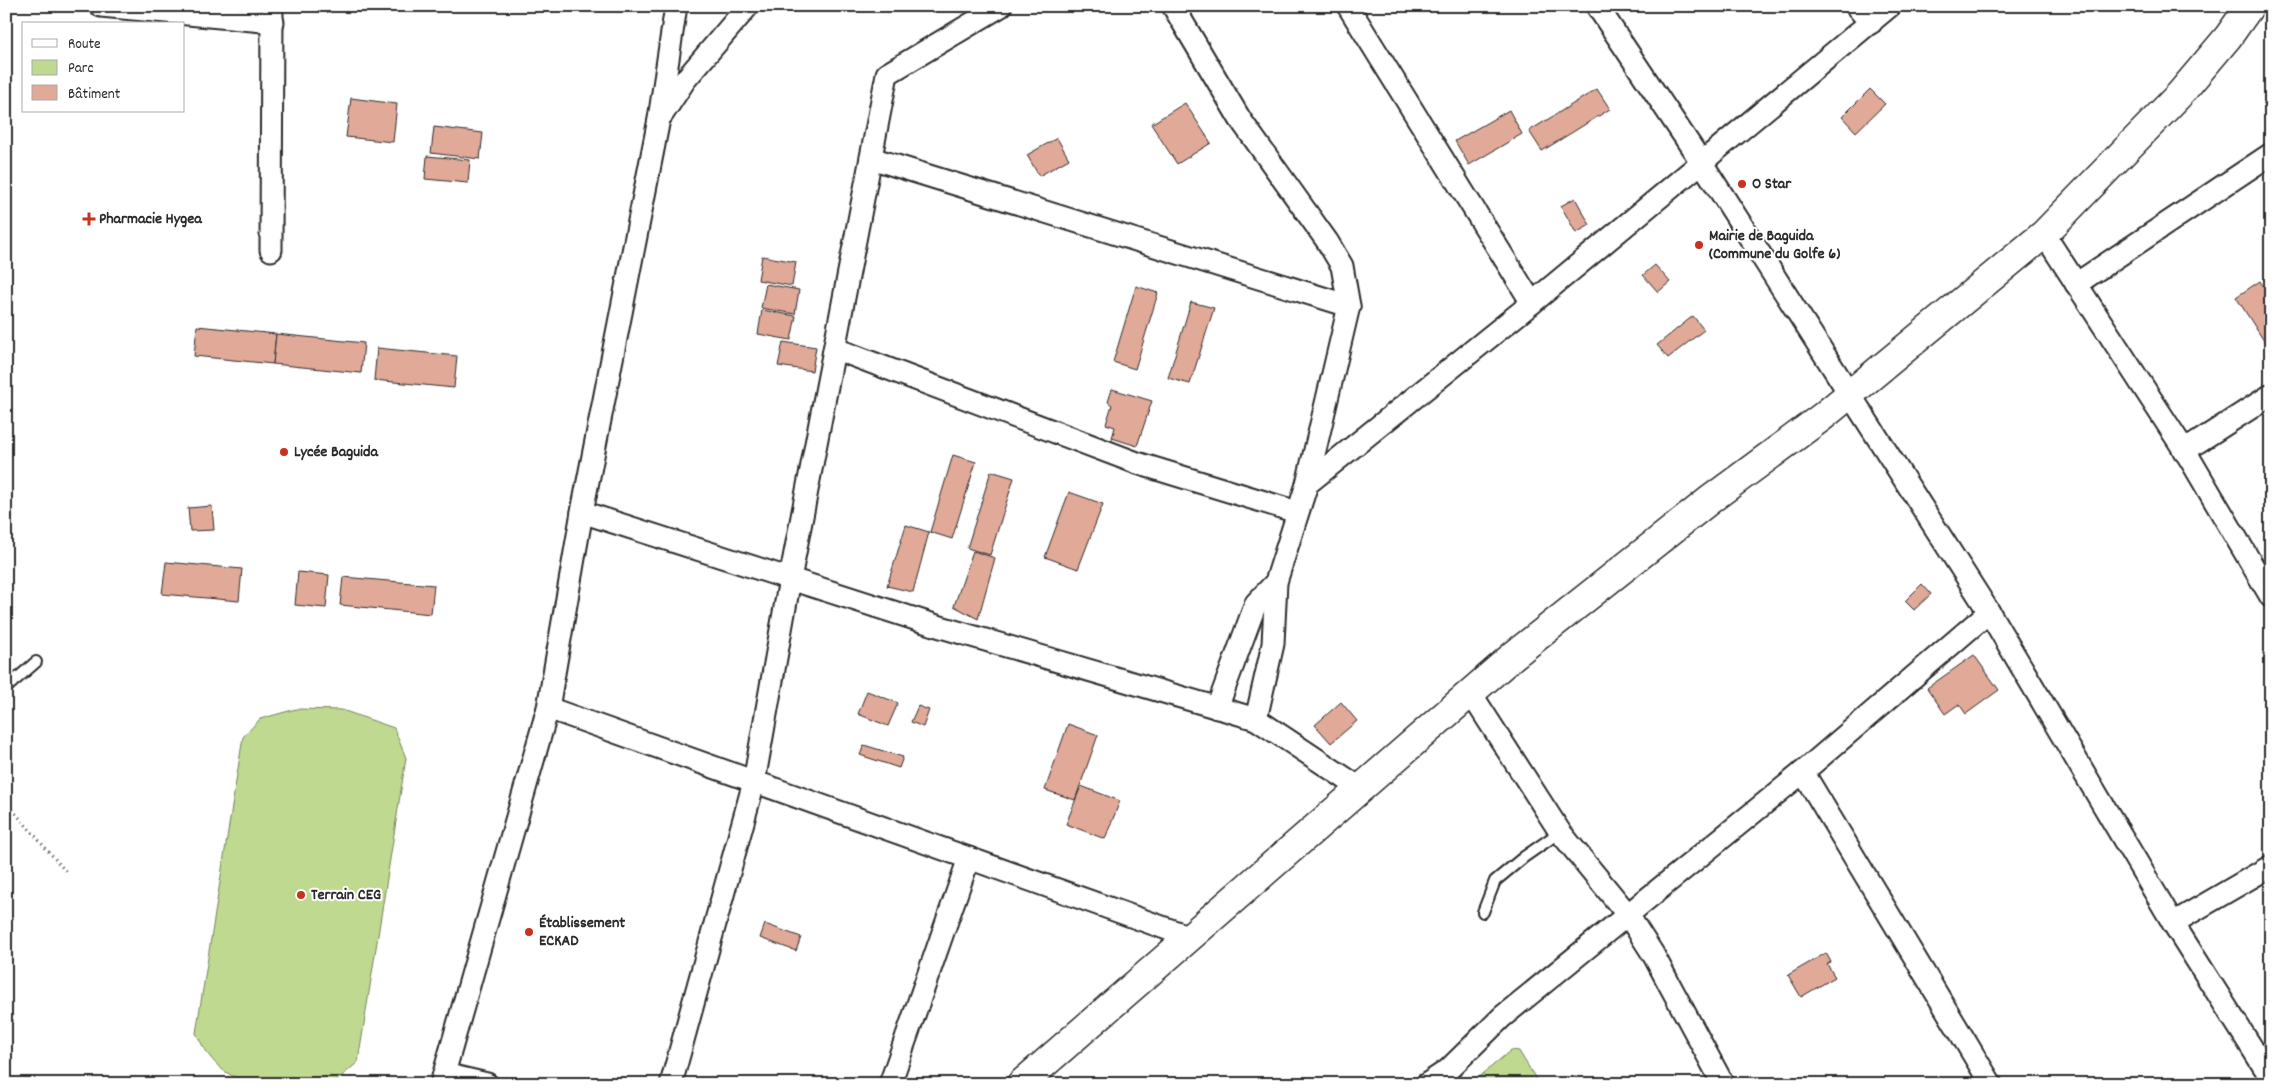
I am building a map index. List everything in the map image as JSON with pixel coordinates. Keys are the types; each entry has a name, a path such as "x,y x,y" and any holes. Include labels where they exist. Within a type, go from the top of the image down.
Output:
{"street":[{"path":"101,6 272,14 271,250"},
{"path":"487,1084 442,1079 548,708 582,512 659,120 676,6"},
{"path":"659,120 686,80 748,6"},
{"path":"671,1084 754,782 790,579 836,349 887,74 1001,6"},
{"path":"1173,6 1240,119 1342,266 1349,306 1307,484 1276,582 1274,644 1256,719"},
{"path":"1348,6 1532,303"},
{"path":"1597,6 1702,163 1989,612 2173,923 2271,1078"},
{"path":"1856,6 1871,23"},
{"path":"1307,484 1532,303 1890,6"},
{"path":"1021,1084 1470,692 1711,500 1850,394 2044,234 2180,94 2228,37 2250,6"},
{"path":"2076,284 2271,154"},
{"path":"871,158 1349,306"},
{"path":"2044,234 2184,451 2271,597"},
{"path":"836,349 1137,462 1297,512"},
{"path":"2184,451 2271,395"},
{"path":"582,512 944,628 1256,719 1360,788"},
{"path":"1217,708 1256,603 1276,582"},
{"path":"1427,1084 1448,1070 1502,1017 1803,772 1989,612"},
{"path":"1470,692 1560,832 1628,915 1653,954 1723,1084"},
{"path":"548,708 1190,937"},
{"path":"1803,772 1991,1084"},
{"path":"890,1084 969,858"},
{"path":"2173,923 2271,866"}],"lane":[{"path":"6,688 36,662"},
{"path":"1483,912 1495,881 1524,857 1560,832"}],"path":[{"path":"6,802 68,874"}],"green space":[{"name":"Terrain CEG","path":"296,709 342,710 394,728 406,758 358,1062 334,1083 328,1084 256,1083 232,1076 213,1060 196,1033 243,737 260,719"},
{"path":"1511,1050 1519,1051 1539,1084 1471,1084"}],"building":[{"path":"1597,89 1610,109 1542,151 1529,131"},
{"path":"1870,89 1885,104 1856,132 1842,117"},
{"path":"351,98 397,104 393,142 346,137"},
{"path":"1185,103 1211,143 1177,164 1151,124"},
{"path":"1509,110 1522,134 1469,165 1455,141"},
{"path":"434,127 483,133 480,159 431,153"},
{"path":"1057,138 1069,159 1039,176 1027,155"},
{"path":"427,156 470,160 468,183 425,179"},
{"path":"1575,198 1590,225 1576,233 1561,206"},
{"path":"762,256 796,262 792,286 758,280"},
{"path":"1655,265 1670,282 1658,292 1643,275"},
{"path":"2260,281 2271,298 2271,352 2236,297"},
{"path":"766,284 799,290 795,314 761,308"},
{"path":"1136,286 1158,293 1135,369 1113,362"},
{"path":"1191,302 1214,308 1190,384 1168,378"},
{"path":"762,310 796,316 791,340 758,334"},
{"path":"1693,316 1704,330 1668,358 1657,345"},
{"path":"197,326 276,334 273,364 194,356"},
{"path":"276,334 364,343 361,373 273,364"},
{"path":"783,342 816,347 812,371 778,366"},
{"path":"377,348 457,356 454,388 374,380"},
{"path":"1112,389 1152,401 1137,446 1112,438 1115,427 1106,424 1112,405 1108,402"},
{"path":"953,455 976,462 952,539 930,532"},
{"path":"991,471 1014,478 990,555 967,548"},
{"path":"1069,492 1103,504 1078,569 1045,557"},
{"path":"212,506 214,530 190,531 188,508"},
{"path":"906,525 929,532 913,592 887,586"},
{"path":"973,551 995,558 978,619 954,606"},
{"path":"166,562 242,569 239,601 162,594"},
{"path":"298,572 329,575 326,608 295,605"},
{"path":"343,577 434,585 431,614 340,605"},
{"path":"1922,584 1931,594 1914,610 1905,601"},
{"path":"1974,655 1999,690 1966,714 1959,704 1945,714 1927,688"},
{"path":"867,691 898,703 888,726 858,714"},
{"path":"1341,702 1357,721 1331,743 1315,725"},
{"path":"918,706 929,710 923,727 911,722"},
{"path":"1068,724 1098,735 1075,800 1045,790"},
{"path":"864,745 903,757 899,768 860,755"},
{"path":"1081,786 1120,801 1105,839 1066,824"},
{"path":"765,924 801,937 796,951 760,938"},
{"path":"1826,953 1831,962 1827,964 1835,977 1801,997 1788,975"}],"place":[{"name":"O Star","path":"1742,184"},
{"name":"Pharmacie Hygea","path":"89,219"},
{"name":"Mairie de Baguida (Commune du Golfe 6)","path":"1699,245"},
{"name":"Lycée Baguida","path":"284,452"},
{"name":"Terrain CEG","path":"301,895"},
{"name":"Établissement ECKAD","path":"529,932"}]}
